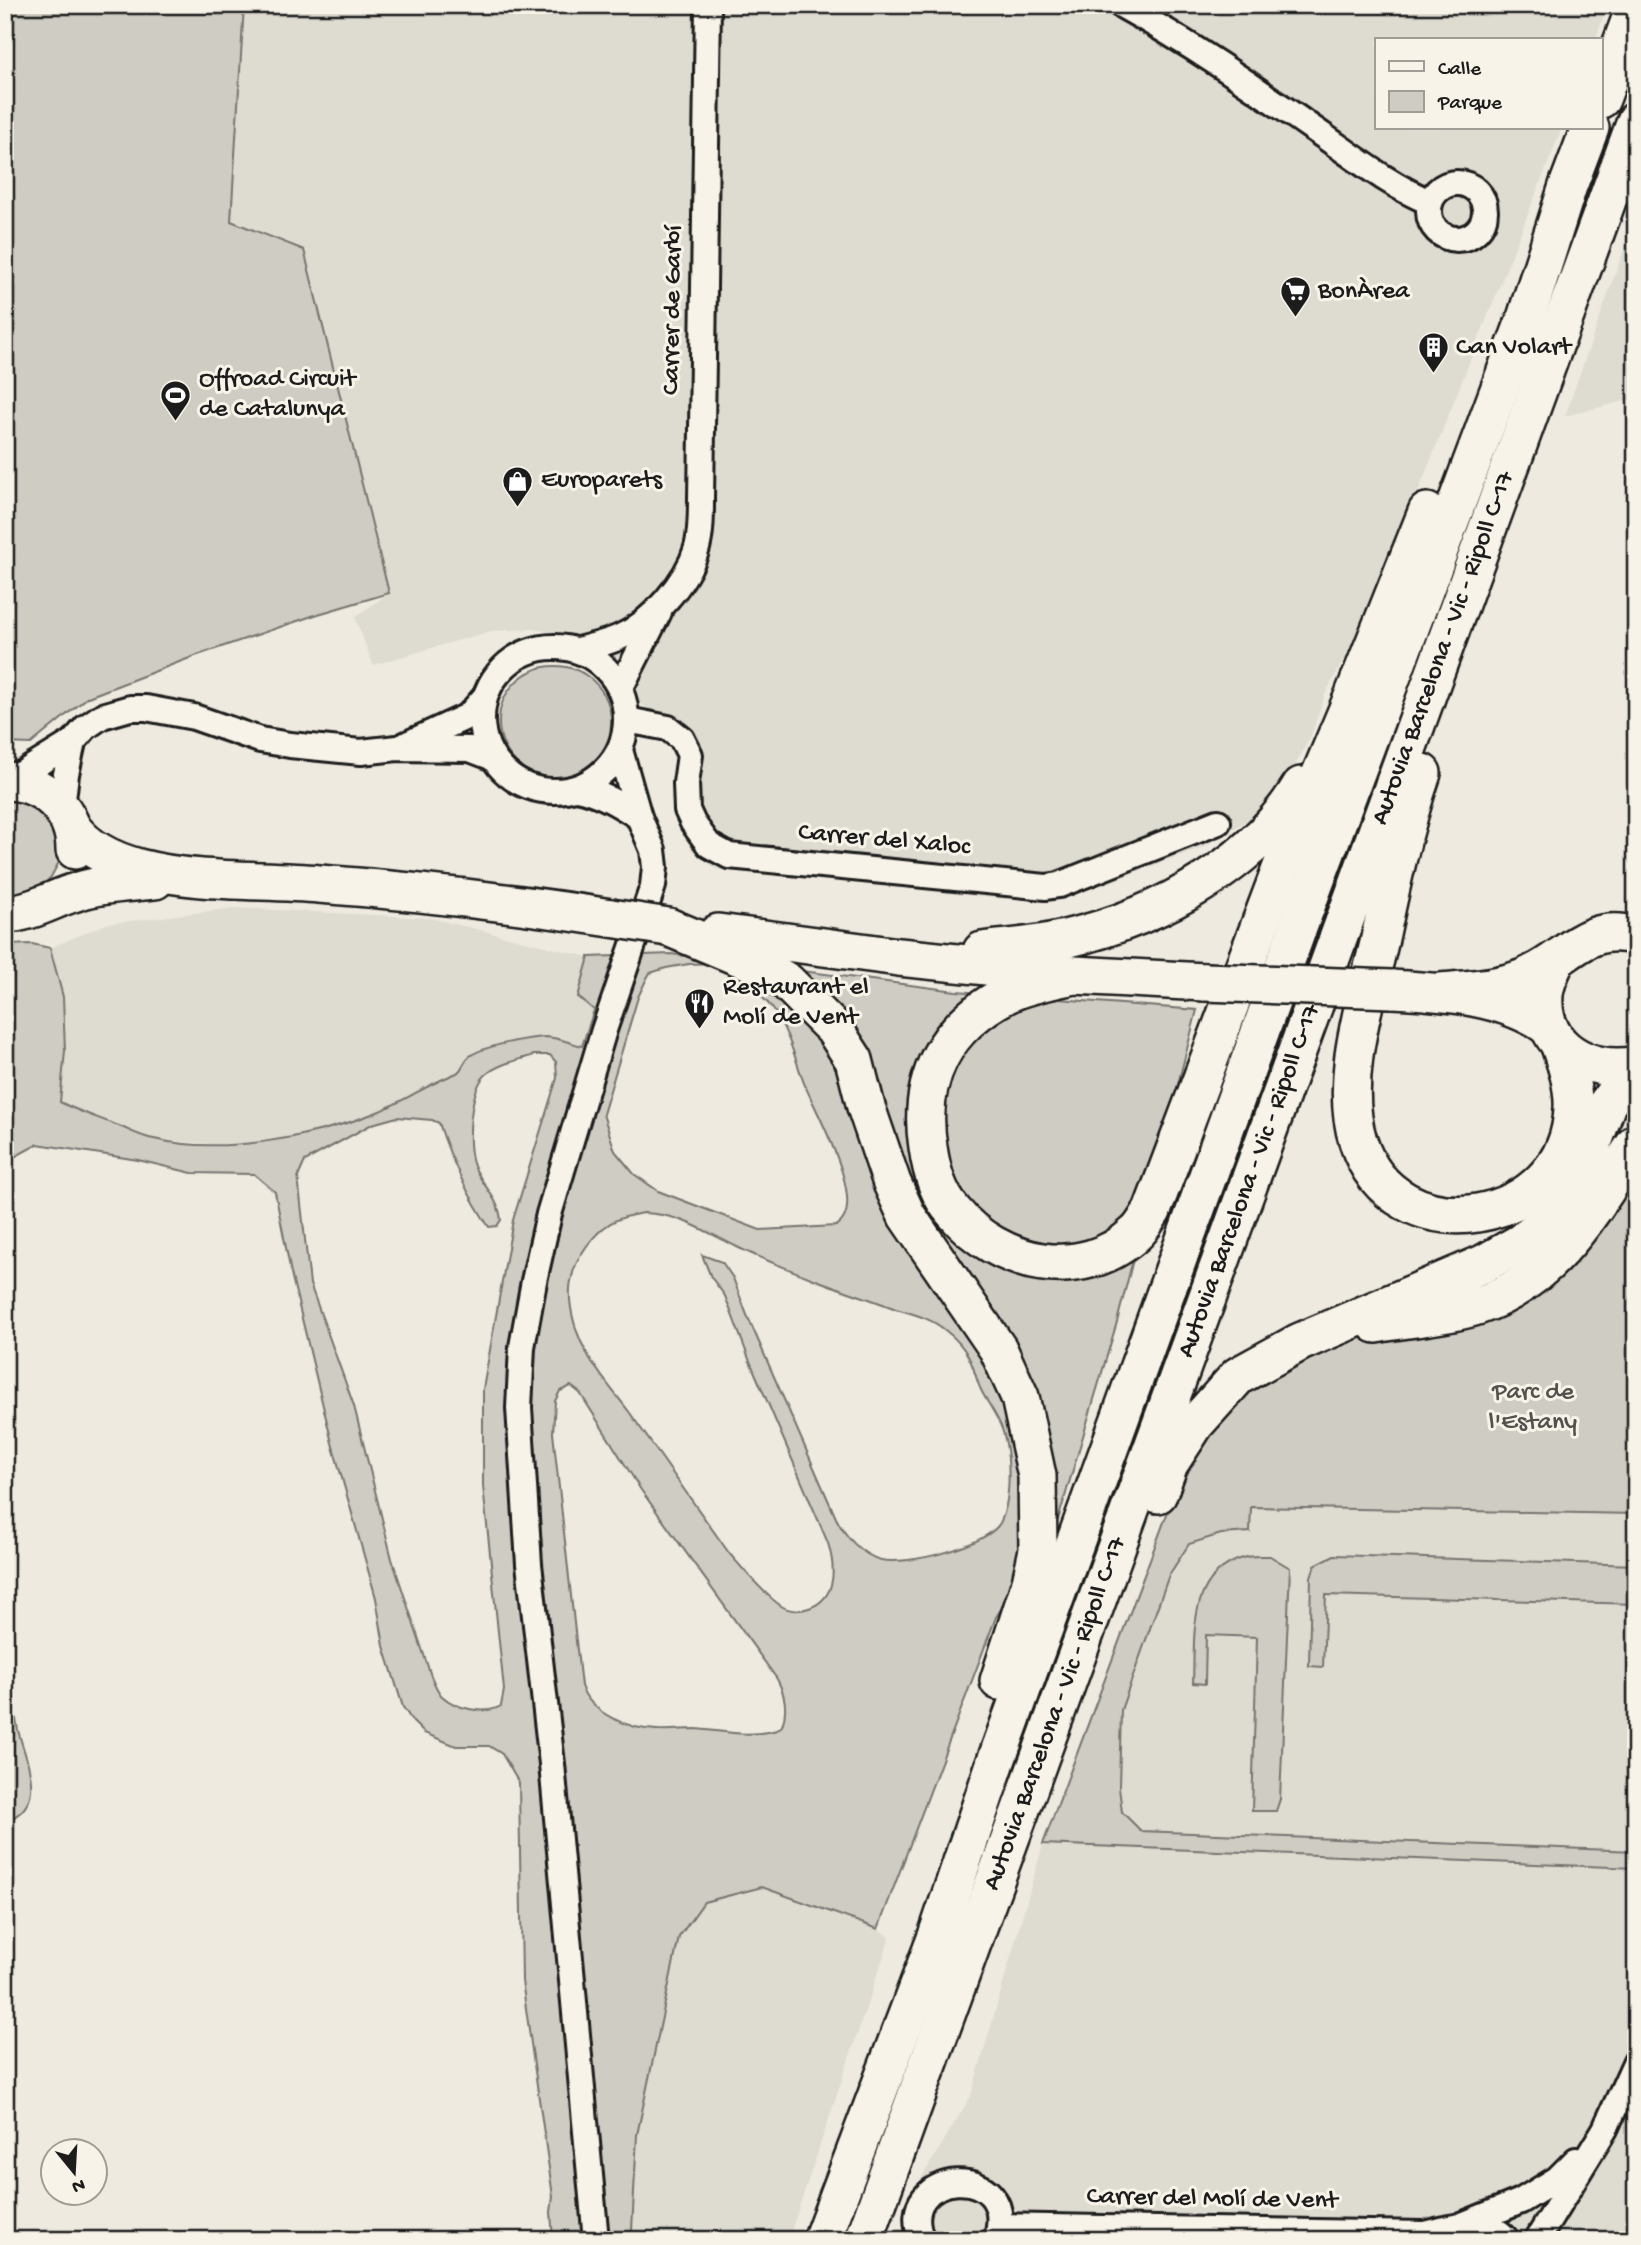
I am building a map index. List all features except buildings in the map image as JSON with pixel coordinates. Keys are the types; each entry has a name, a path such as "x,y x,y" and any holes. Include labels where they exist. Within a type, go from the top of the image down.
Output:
{"highway":[{"path":"1602,96 1636,5"},
{"name":"Autovia Barcelona - Vic - Ripoll C-17","path":"822,2240 937,1936 996,1761 1296,933 1541,325 1636,121"},
{"name":"Autovia Barcelona - Vic - Ripoll C-17","path":"864,2240 1021,1809 1541,325 1568,186 1589,130"},
{"path":"1073,975 1010,993 967,1020 936,1064 928,1087 925,1108 930,1161 937,1184 951,1210 995,1248 1027,1260 1056,1263 1087,1261 1116,1248 1138,1232 1152,1211 1283,863 1476,391 1541,325"},
{"path":"1541,325 1508,508 1409,810 1351,1079 1351,1102 1358,1142 1371,1168 1401,1198 1436,1213 1466,1215 1493,1210 1529,1193 1548,1174 1561,1155 1570,1129 1573,1107 1571,1084 1544,1006 1547,979 1556,960"},
{"path":"899,957 1008,949 1048,943 1123,922 1157,906 1235,859 1269,827 1296,795 1340,726"},
{"path":"7,781 39,788 91,847 121,862 141,868 195,876 465,897 899,957 1073,975 1441,992 1521,1010 1555,1036 1581,1061 1617,1068 1635,1065"},
{"path":"47,902 66,881 72,869 75,855 67,818"},
{"path":"5,914 27,912 47,902 104,885 195,876"},
{"path":"668,927 759,965 787,982 834,1029 854,1060 879,1145 907,1216 998,1349 1020,1397 1037,1476 1038,1550 1031,1582 996,1691 996,1761"},
{"path":"1441,992 1504,983 1531,975 1575,945 1597,934 1622,932 1636,936"},
{"path":"1021,1809 1085,1692 1169,1464 1195,1424 1238,1377 1276,1353 1483,1264 1522,1242 1553,1216 1572,1192 1583,1173 1607,1104 1635,1065"},
{"path":"1333,1329 1444,1314 1478,1305 1526,1282 1549,1263 1573,1237 1636,1143"}],"street":[{"name":"Carrer de Garbí","path":"620,690 663,604 687,572 696,550 700,529 708,5"},
{"path":"1121,5 1180,38 1363,163 1416,197 1430,202"},
{"name":"Carrer de Garbí","path":"578,650 621,637 663,604"},
{"path":"577,788 602,773 620,750 627,720 620,690 603,666 578,650 545,647 521,654 501,669 484,698 481,718 491,757 514,780 529,787 553,791 577,788 605,796 639,817"},
{"path":"397,748 468,716 484,698"},
{"path":"7,781 74,742 86,727 102,716 130,708 146,708 194,717 260,740 361,752 397,748 470,749 491,757"},
{"name":"Carrer del Xaloc","path":"627,720 668,728 682,739 690,755 686,783 687,810 692,823 709,845 729,856 1046,887 1059,885 1218,821"},
{"path":"67,818 66,774 74,742"},
{"path":"596,2240 552,1764 529,1564 519,1408 522,1348 549,1214 604,1030 653,886 653,850 639,817 620,750"},
{"path":"1537,2240 1605,2129 1636,2061"},
{"path":"1462,2225 1521,2201 1557,2179 1605,2129"},
{"path":"922,2240 917,2224 924,2198 934,2188 946,2182 960,2180 985,2190 994,2200 999,2213 998,2233"},
{"path":"1462,2225 1485,2226 1502,2234 1507,2240"},
{"name":"Carrer del Molí de Vent","path":"998,2233 1431,2237 1462,2225"}],"shaded area":[{"path":"244,5 1608,5 1596,38 1375,38 1375,130 1561,130 1375,601 1325,695 1310,738 1274,804 1203,847 1080,893 1005,899 715,869 691,849 682,833 677,817 678,751 670,740 650,734 649,710 640,703 614,659 585,637 533,629 491,631 373,665 355,617 389,593 231,221"},
{"path":"1636,215 1636,398 1565,416"},
{"path":"234,908 431,918 589,957 578,997 594,1010 583,1046 552,1038 495,1047 471,1055 465,1061 463,1069 457,1073 375,1113 309,1134 260,1143 216,1144 155,1140 60,1102 65,1051 63,997 50,948 106,924"},
{"path":"1170,1506 1636,1514 1636,2240 901,2240 908,2200 971,2096 1043,1844"},
{"path":"762,1887 878,1929 890,1937 788,2240 633,2240 637,2135 679,1937 704,1902"}],"green space":[{"name":"Offroad Circuit de Catalunya","path":"5,5 244,5 231,221 304,250 389,593 195,656 88,697 31,744 5,743"},
{"path":"555,666 577,670 595,682 607,700 611,722 607,744 595,762 577,774 555,778 533,774 515,762 503,744 499,722 503,700 515,682 533,670"},
{"path":"5,792 38,801 61,845 59,862 51,877 39,889 5,899"},
{"path":"32,944 50,948 63,997 65,1051 60,1102 145,1137 180,1144 266,1141 350,1122 385,1109 457,1073 470,1056 495,1046 545,1037 582,1046 594,1010 578,997 589,957 671,954 956,991 1197,1010 1117,1322 1058,1520 996,1617 878,1929 762,1887 704,1902 679,1937 637,2135 633,2240 553,2240 553,2196 522,1981 519,1783 502,1754 489,1746 456,1746 424,1733 403,1707 384,1646 376,1598 332,1443 291,1273 275,1192 254,1174 192,1173 138,1160 38,1144 5,1162 5,945","holes":["714,963 728,970 762,997 778,1017 828,1134 844,1179 847,1199 845,1215 836,1226 760,1230 658,1191 634,1174 615,1151 603,1114 638,997 650,973 689,964","534,1055 550,1055 556,1062 557,1078 513,1220 483,1389 483,1486 504,1690 501,1706 479,1710 448,1701 439,1692 431,1676 392,1559 354,1406 310,1284 298,1177 305,1161 372,1124 397,1117 432,1120 439,1123 460,1176 481,1215 489,1227 497,1226 501,1220 500,1212 474,1166 470,1132 477,1090 488,1073 504,1064","657,1214 681,1220 774,1263 928,1319 940,1326 967,1354 980,1388 1004,1434 1009,1474 1007,1501 1000,1523 979,1539 926,1557 881,1560 860,1549 836,1518 733,1278 722,1262 702,1255 711,1277 725,1296 830,1552 833,1571 830,1589 818,1603 806,1609 793,1610 783,1607 769,1596 729,1553 598,1370 578,1335 570,1292 580,1256 604,1227 618,1219","571,1386 580,1393 641,1490 777,1679 784,1696 785,1708 782,1726 777,1730 746,1734 695,1729 646,1729 612,1718 593,1705 586,1696 581,1686 553,1433 555,1401 560,1391"]},
{"name":"Parc de l'Estany","path":"1636,1172 1636,1514 1251,1507 1250,1532 1221,1534 1189,1544 1169,1575 1121,1710 1119,1787 1122,1812 1141,1831 1636,1851 1636,1868 1043,1844 1170,1506 1207,1436 1253,1384 1315,1351 1361,1337 1458,1323"},
{"path":"1334,1555 1636,1565 1636,1604 1326,1595 1323,1667 1309,1666 1311,1577 1315,1565"},
{"path":"1270,1556 1290,1568 1280,1799 1276,1811 1252,1811 1257,1637 1206,1635 1205,1684 1193,1683 1195,1628 1203,1593 1212,1578 1225,1566 1243,1558"},
{"path":"5,1671 29,1767 31,1793 19,1814 5,1821"}],"place":[{"name":"BonÀrea","path":"1295,319"},
{"name":"Can Volart","path":"1433,375"},
{"name":"Offroad Circuit de Catalunya","path":"176,422"},
{"name":"Europarets","path":"518,508"},
{"name":"Restaurant el Molí de Vent","path":"700,1030"}]}
